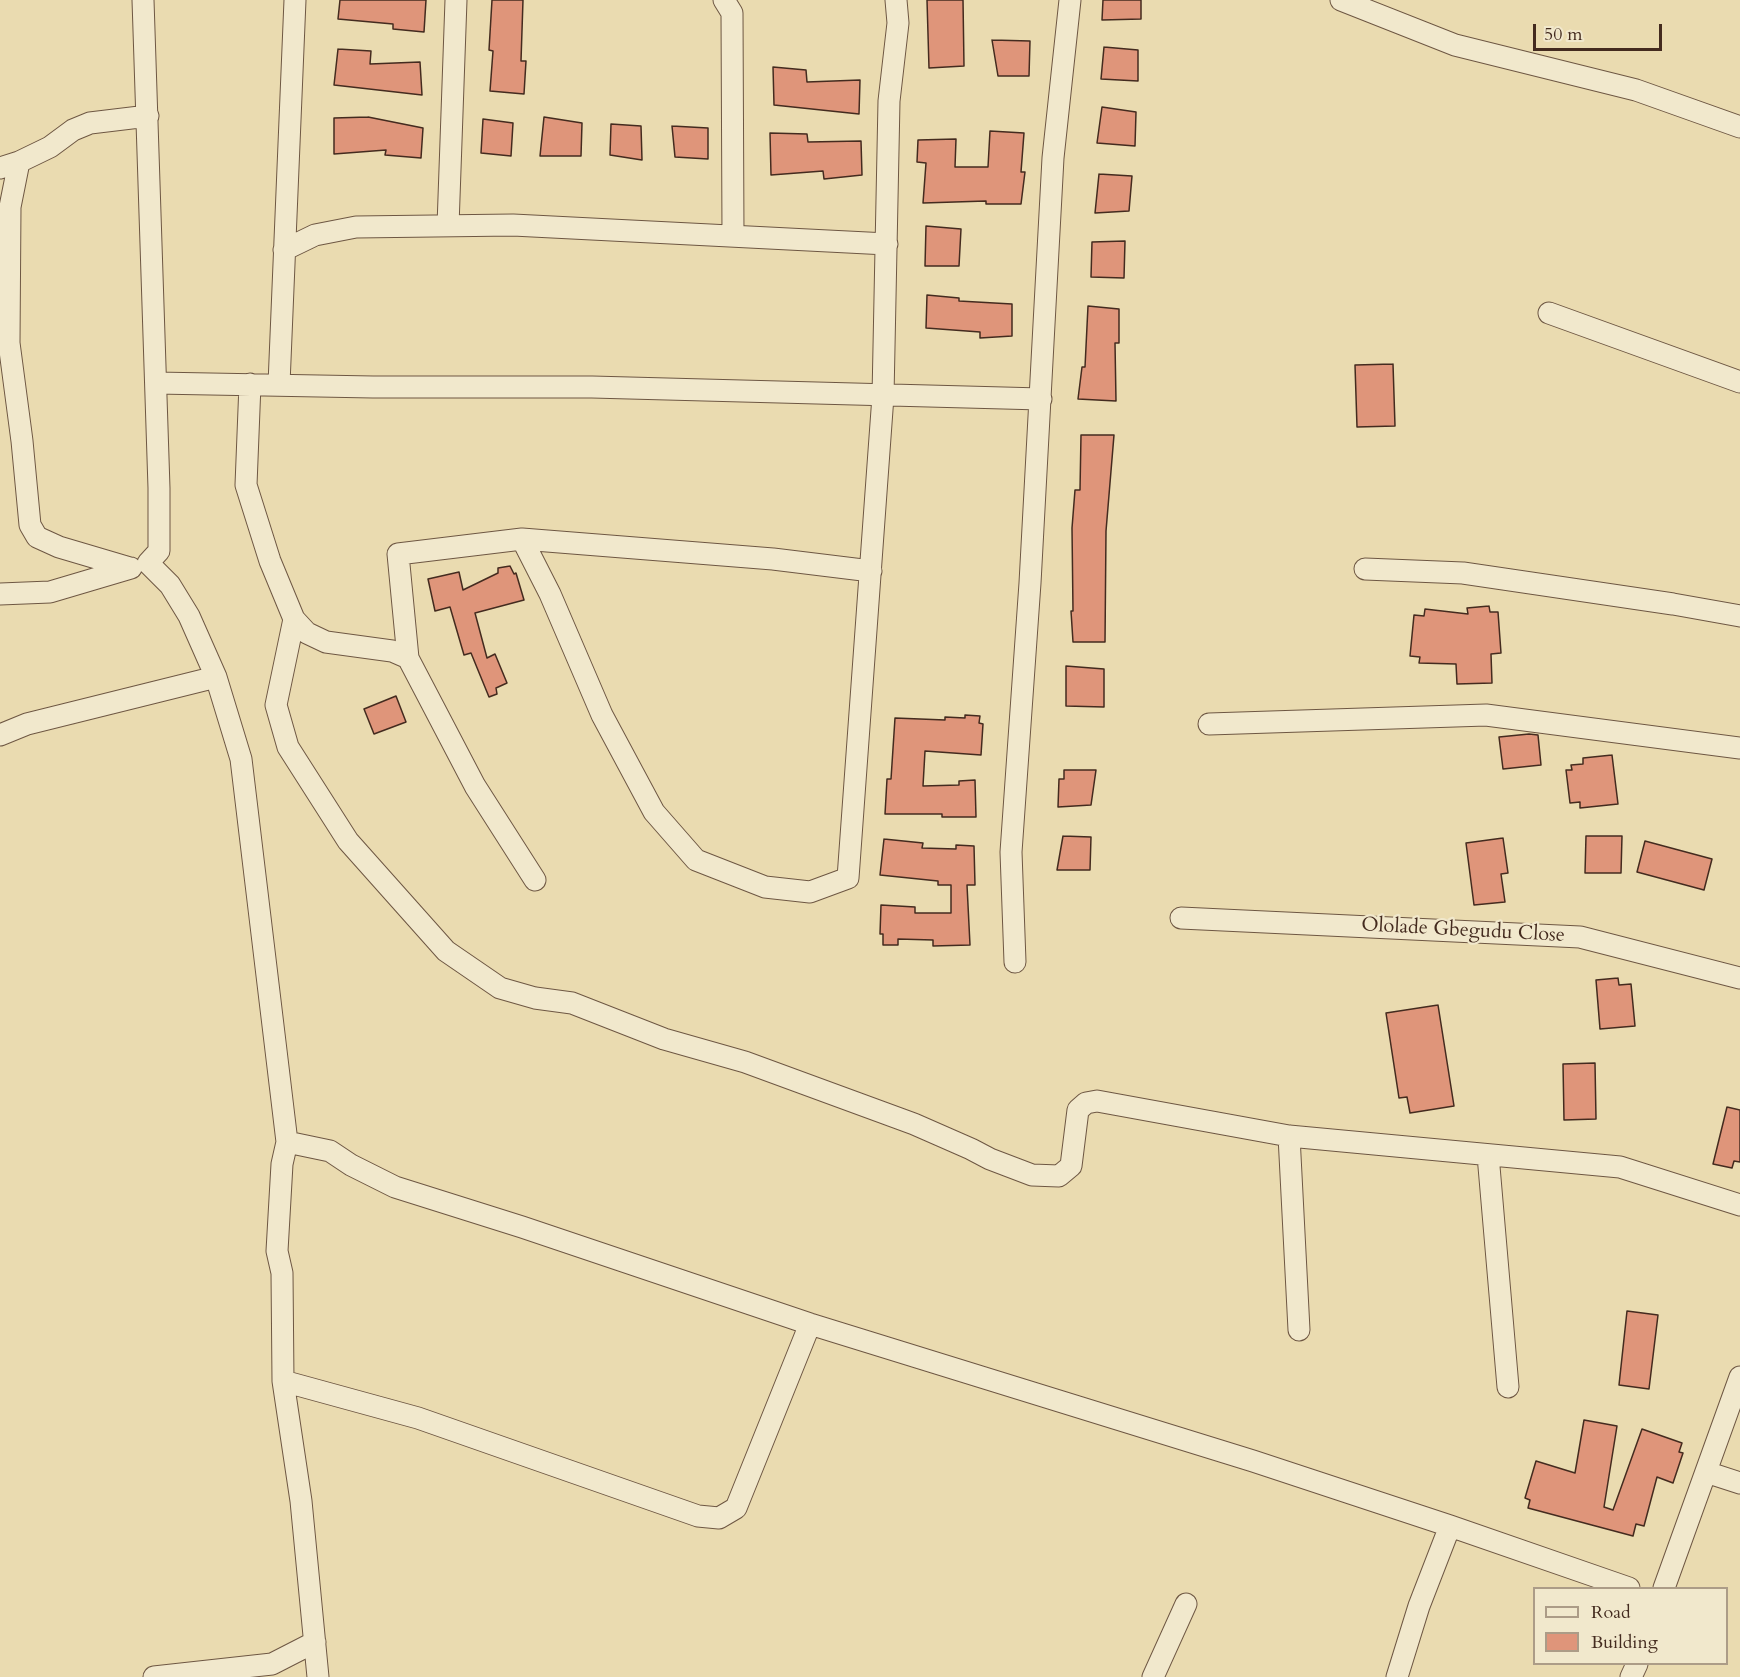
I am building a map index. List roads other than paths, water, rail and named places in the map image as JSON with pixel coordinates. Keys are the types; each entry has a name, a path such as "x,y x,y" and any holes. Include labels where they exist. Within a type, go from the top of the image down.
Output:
{"street":[{"path":"0,594 50,592 139,565 159,551 144,0"},
{"path":"279,384 295,0"},
{"path":"448,226 456,0"},
{"path":"724,0 732,13 733,236"},
{"path":"522,539 550,594 602,715 654,812 696,860 765,887 810,892 848,878 883,396 889,101 898,23 896,0"},
{"path":"1015,962 1011,852 1030,594 1053,158 1070,0"},
{"path":"1341,0 1455,45 1636,90 1740,127"},
{"path":"148,116 90,123 73,129 50,147 10,165 5,344 22,441 30,525 37,537 59,547 139,565 170,585 189,616 216,676 242,759 287,1142 282,1164 277,1251 282,1273 283,1381 301,1501 318,1677"},
{"path":"284,250 315,235 356,227 513,225 887,244"},
{"path":"1549,313 1740,382"},
{"path":"156,383 373,387 592,387 1041,399"},
{"path":"250,384 246,486 270,561 294,620 307,633 326,642 392,651 408,658"},
{"path":"535,880 475,786 408,658 398,554 522,539 773,559 872,570"},
{"path":"1365,569 1462,573 1673,603 1740,616"},
{"path":"294,620 276,705 288,747 348,841 446,951 500,988 535,998 572,1004 664,1039 745,1062 914,1124 1032,1176 1059,1176 1071,1166 1078,1110 1086,1103 1097,1101 1289,1136 1620,1167 1740,1205"},
{"path":"0,735 27,724 216,676"},
{"path":"1209,724 1486,715 1740,748"},
{"name":"Ololade Gbegudu Close","path":"1181,918 1580,937 1740,978"},
{"path":"1289,1136 1299,1330"},
{"path":"287,1142 330,1151 351,1165 395,1187 522,1227 810,1324 1230,1454 1626,1587"},
{"path":"1488,1155 1508,1388"},
{"path":"283,1381 418,1418 698,1516 719,1518 736,1508 810,1324"},
{"path":"1664,1587 1740,1377"},
{"path":"1706,1472 1740,1483"},
{"path":"1397,1677 1419,1606 1450,1526"},
{"path":"1153,1677 1186,1604"},
{"path":"154,1677 272,1664 315,1642"}]}
